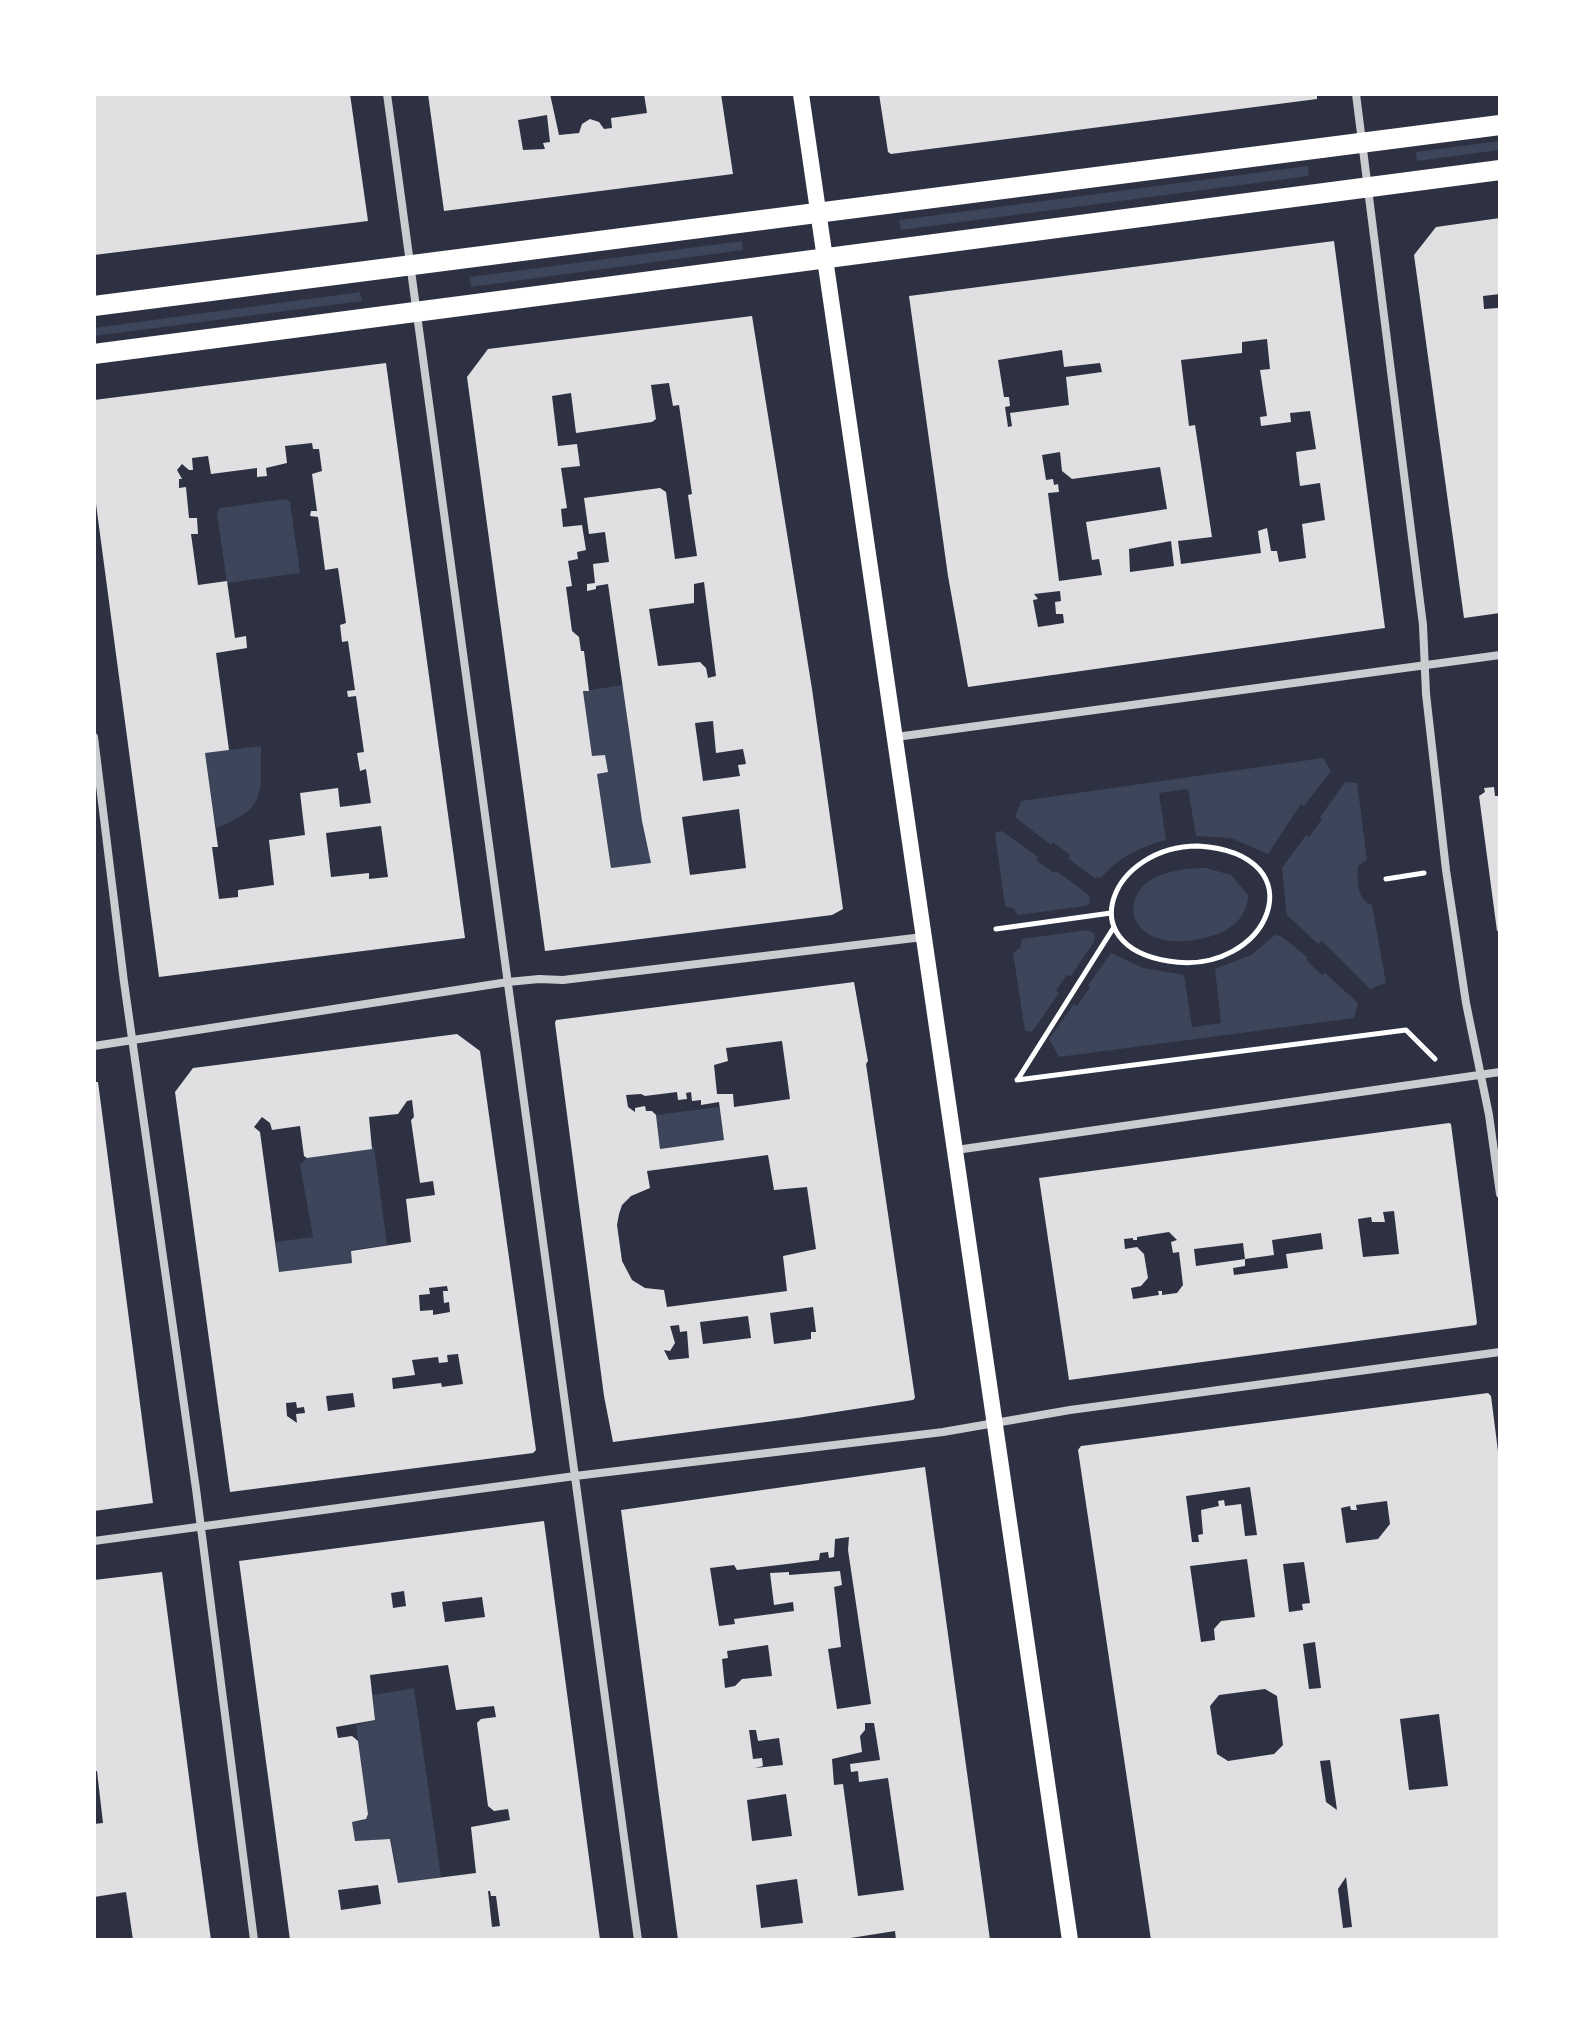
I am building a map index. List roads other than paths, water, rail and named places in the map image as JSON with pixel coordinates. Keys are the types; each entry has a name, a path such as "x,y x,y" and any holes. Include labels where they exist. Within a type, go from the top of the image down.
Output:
{"main road":[{"path":"801,94 1070,1940"},
{"path":"94,306 1500,125"},
{"path":"94,354 1500,170"}],"street":[{"path":"387,94 638,1940"},
{"path":"1356,94 1423,625 1446,870 1500,1194"},
{"path":"896,737 1500,655"},
{"path":"94,737 132,1041 201,1527 254,1940"},
{"path":"94,1046 508,982 563,980 924,937"},
{"path":"956,1150 1500,1072"},
{"path":"94,1541 575,1476 904,1437 1500,1352"}]}
